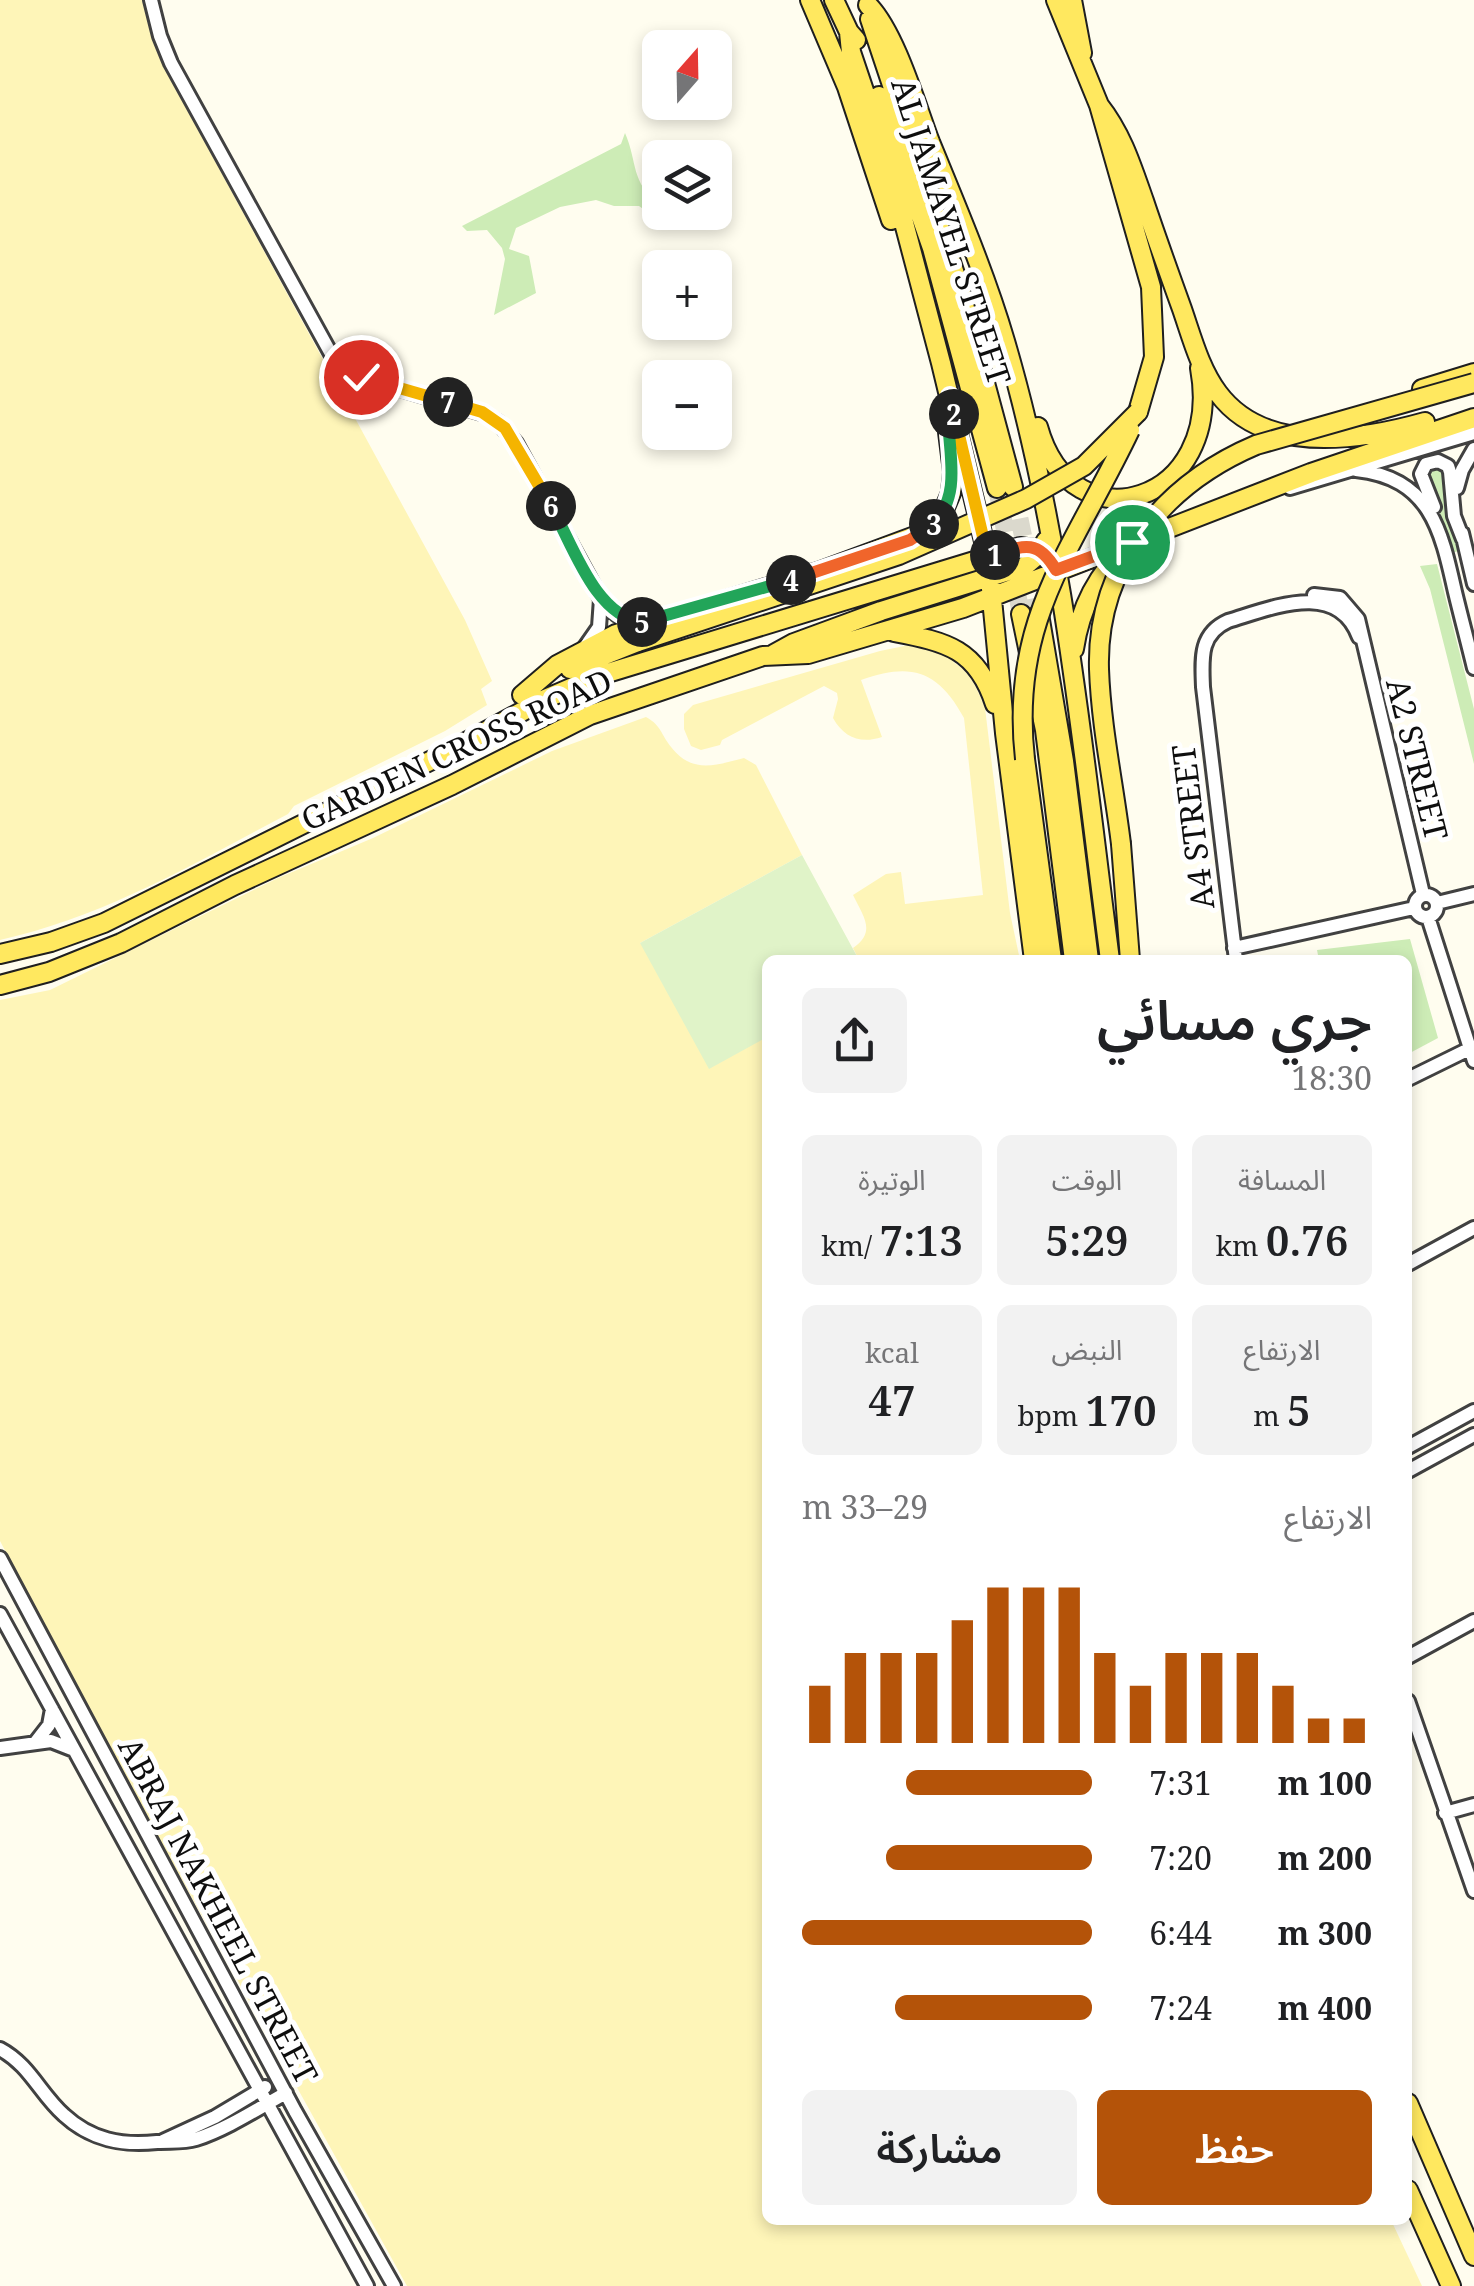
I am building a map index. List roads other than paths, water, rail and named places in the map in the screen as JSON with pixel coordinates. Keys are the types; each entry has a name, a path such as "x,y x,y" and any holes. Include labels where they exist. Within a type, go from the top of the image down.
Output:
{"main road":[{"path":"810,0 859,120 901,249 916,275"},
{"name":"AL JAMAYEL STREET","path":"834,0 866,63 921,212 1005,488 959,286 874,33 868,2"},
{"path":"1051,955 1025,759 1023,678 1044,600 1138,412 1150,378 1156,335 1146,263 1098,106 1056,0"},
{"path":"1072,0 1080,32 1082,65"},
{"path":"868,2 884,28 982,272 1016,386 1074,664 1109,955"},
{"path":"848,32 888,162 950,396 989,567 1033,955"},
{"path":"1098,106 1126,151 1197,353 1219,395 1232,408 1248,419 1316,438 1346,438 1440,418 1474,417"},
{"path":"1016,386 1032,410 1050,460 1064,477 1083,490 1104,497 1130,497 1155,490 1176,475 1190,455 1200,432 1204,407 1197,353"},
{"path":"1282,431 1474,373"},
{"path":"1130,955 1121,844 1102,697 1101,636 1116,577 1146,524 1187,484 1226,458 1256,445 1474,384"},
{"path":"446,753 545,674 582,650 650,622 910,540 930,528 943,512 953,483 946,427 950,396"},
{"path":"522,695 578,665 899,555 1026,498 1084,466 1138,412"},
{"name":"GARDEN CROSS ROAD","path":"0,985 62,968 121,943 452,784 571,722 774,654 808,654 994,596 1263,491 1474,417"},
{"path":"774,654 989,567 1024,566 1042,550 1048,528"},
{"path":"1074,664 1080,618 1092,590 1116,556 1132,542"},
{"path":"1042,550 1056,570"},
{"name":"GARDEN CROSS ROAD","path":"0,954 51,942 104,923 446,753 554,694 601,675 989,567"},
{"path":"1073,955 1029,612 1064,760 1088,955"},
{"path":"889,631 940,641 972,660 988,684 1005,733"},
{"path":"1412,2113 1474,2256"},
{"path":"1412,2199 1451,2286"}],"street":[{"path":"151,0 171,63 330,355 354,375 482,412 505,428 601,599 628,620 650,622"},
{"path":"1263,491 1301,486 1474,433"},
{"path":"1463,539 1458,483 1474,448"},
{"path":"1474,584 1453,508 1450,472 1444,462 1432,461 1422,468 1421,480 1438,517 1474,668"},
{"path":"1356,470 1386,476 1414,491 1442,536"},
{"name":"A4 STREET","path":"1235,954 1196,642 1206,624 1235,612 1268,609 1322,594 1340,598 1354,611 1360,637"},
{"path":"582,650 599,627 601,599"},
{"name":"A2 STREET","path":"1360,637 1423,894"},
{"path":"1423,894 1432,896 1437,903 1435,912 1428,917 1414,908 1416,899 1423,894"},
{"path":"1437,903 1474,894"},
{"path":"1235,954 1414,908"},
{"path":"1412,1078 1472,1054 1428,917"},
{"path":"1412,1262 1474,1228"},
{"path":"1412,1446 1474,1411"},
{"path":"1412,1469 1474,1435"},
{"name":"ABRAJ NAKHEEL STREET","path":"0,1558 286,2094 394,2286"},
{"name":"ABRAJ NAKHEEL STREET","path":"0,1614 368,2286"},
{"path":"1412,1656 1474,1621"},
{"path":"34,1743 49,1725 52,1710"},
{"path":"1412,1713 1474,1891"},
{"path":"0,1748 51,1741 74,1750"},
{"path":"1445,1812 1474,1804"},
{"path":"0,2049 27,2068 57,2109 85,2131 118,2143 198,2139 286,2094"},
{"path":"161,2142 215,2117 278,2078"}],"tunnel":[{"path":"997,488 1021,614"},
{"path":"1014,492 1038,609"}]}
